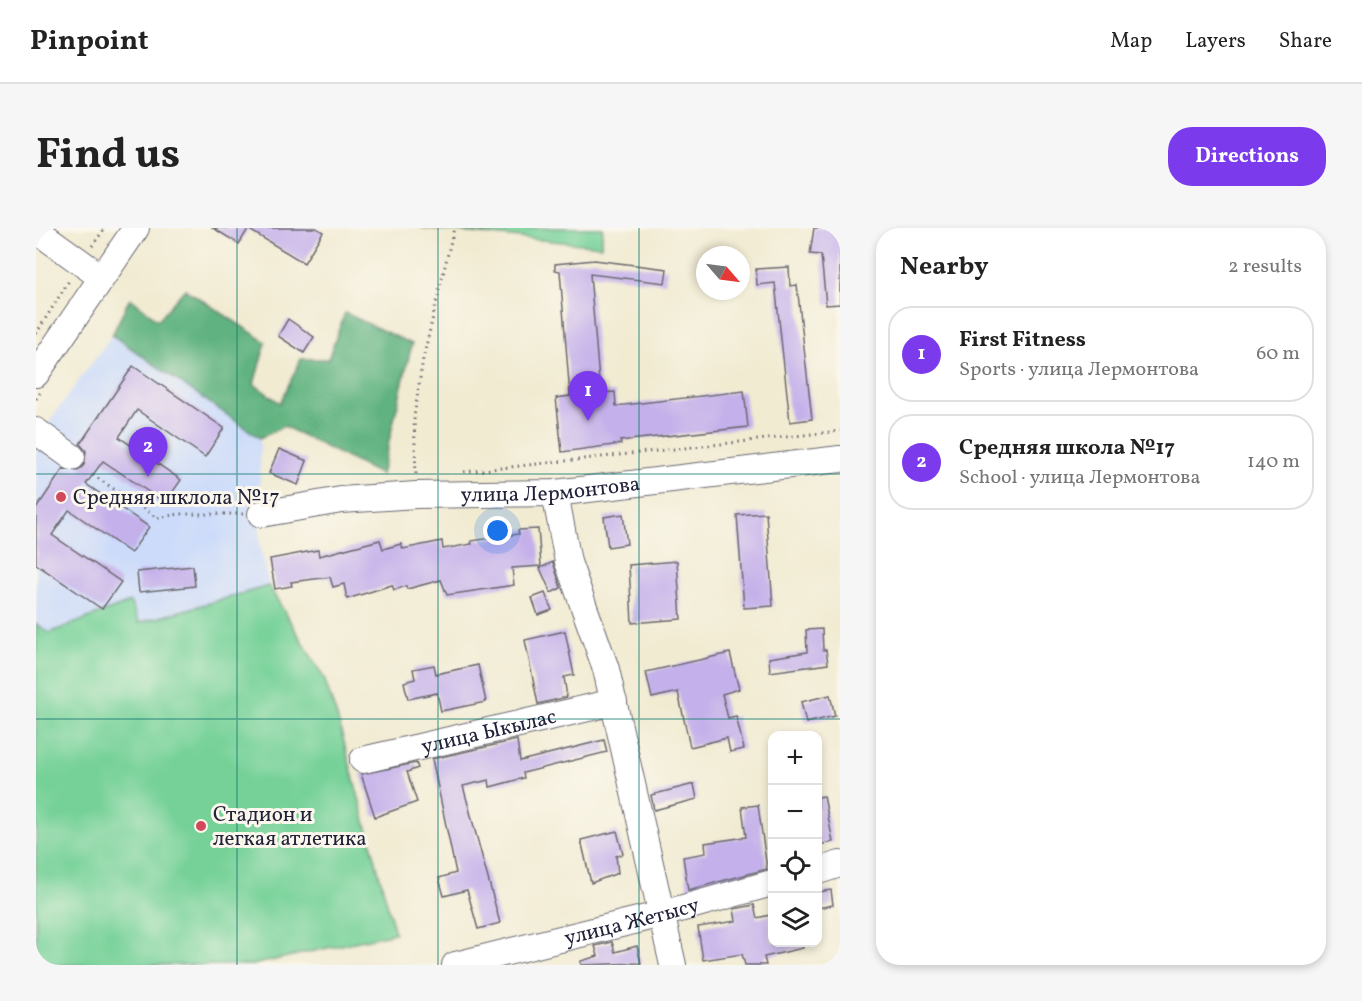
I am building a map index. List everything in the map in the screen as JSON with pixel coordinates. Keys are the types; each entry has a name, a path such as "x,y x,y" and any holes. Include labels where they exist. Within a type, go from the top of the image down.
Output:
{"street":[{"path":"36,374 136,228"},
{"path":"36,230 101,277"},
{"path":"36,431 72,457"},
{"name":"улица Лермонтова","path":"261,514 341,500 416,495 555,493 840,459"},
{"path":"555,493 568,562 606,669 673,965"},
{"name":"улица Ыкылас","path":"363,760 614,702"},
{"path":"822,870 840,864"},
{"name":"улица Жетысу","path":"455,965 662,914 768,884"}],"path":[{"path":"425,477 416,478 414,417 423,360 454,228"},
{"path":"458,473 840,431"},
{"path":"93,475 157,518 180,514 261,514"}],"shaded area":[{"path":"112,335 260,438 260,547 269,586 139,624 130,602 49,633 36,624 36,440"}],"green space":[{"path":"421,228 603,228 601,246"},
{"path":"185,289 266,342 254,384 280,403 301,359 328,359 345,313 412,344 381,475 284,426 260,438 112,335 130,298 158,320"},
{"name":"Стадион и легкая атлетика","path":"269,586 324,678 338,720 395,933 252,965 36,965 36,624 49,633 130,602 139,623"}],"building":[{"path":"213,228 316,228 323,232 304,263 248,229 239,244"},
{"path":"814,228 840,228 840,304 826,305 821,255 810,254"},
{"path":"594,260 667,269 665,283 590,274 600,393 615,392 616,406 744,391 748,427 620,441 621,444 562,452 556,398 570,396 560,271 555,270 555,264"},
{"path":"789,267 790,286 797,285 812,419 790,422 775,283 757,285 756,269"},
{"path":"288,319 314,337 304,353 278,336"},
{"name":"Средняя шклола №17","path":"133,366 224,428 205,457 137,410 119,437 181,480 165,503 103,461 86,484 149,527 131,553 69,510 52,535 121,582 102,609 36,564 36,509 63,469 78,471 84,465 86,451 80,444"},
{"path":"279,449 307,461 298,485 269,473"},
{"path":"766,513 773,606 744,608 737,515"},
{"path":"623,514 627,544 608,547 604,517"},
{"path":"538,529 541,566 512,568 514,585 447,595 441,580 407,589 406,586 394,590 392,585 347,599 344,584 333,587 330,577 291,582 292,586 275,589 270,559 318,550 319,556 380,540 383,549 401,544 403,549 442,541 443,549 472,544 471,541 519,534 518,530"},
{"path":"677,561 681,619 632,623 629,565"},
{"path":"553,562 561,588 551,593 540,568"},
{"path":"193,566 195,586 139,592 137,572"},
{"path":"545,593 552,610 538,615 532,598"},
{"path":"822,629 823,650 826,650 828,664 770,672 769,658 807,652 806,630"},
{"path":"565,631 574,675 564,677 567,697 538,704 525,640"},
{"path":"730,653 739,689 722,694 728,718 736,716 744,749 730,752 727,738 690,747 678,692 652,698 646,672"},
{"path":"434,665 436,674 478,665 486,702 441,711 437,693 408,699 404,682 415,679 413,669"},
{"path":"830,695 835,716 806,723 801,702"},
{"path":"517,740 520,761 604,740 607,752 523,773 524,778 490,787 489,780 463,786 500,923 478,929 467,890 444,896 439,878 456,873 432,759"},
{"path":"416,763 418,768 407,772 417,802 375,817 361,774"},
{"path":"694,784 697,799 654,810 651,795"},
{"path":"822,796 824,796 833,842 822,844 822,839"},
{"path":"758,805 767,869 688,890 683,857 706,853 705,843 746,837 742,807"},
{"path":"617,831 623,854 616,856 618,873 591,883 581,840"},
{"path":"831,890 833,905 822,907 822,891"},
{"path":"754,905 757,918 768,915 768,947 803,948 764,957 766,965 745,965 742,954 703,960 698,927 736,921 734,909"},
{"path":"612,942 615,952 637,946 641,963 581,965 581,961 598,956 595,946"}],"place":[{"name":"First Fitness","path":"588,421"},
{"name":"Средняя школа №17","path":"148,477"},
{"name":"Средняя шклола №17","path":"61,497"},
{"name":"Стадион и легкая атлетика","path":"201,826"}]}
